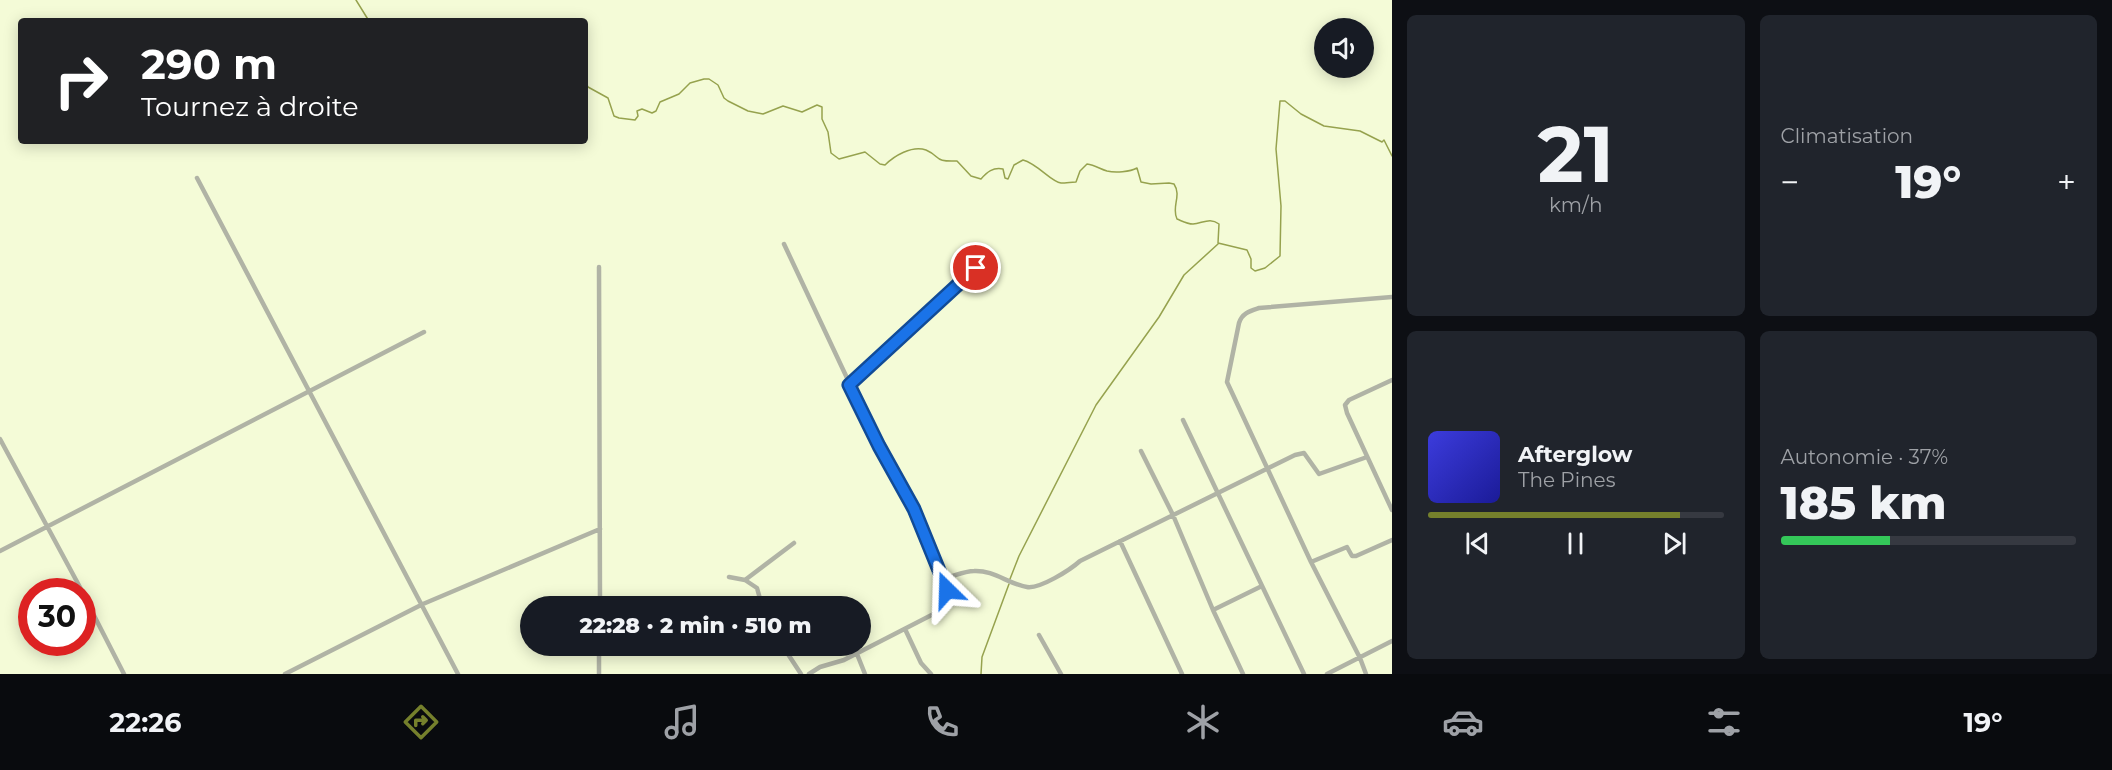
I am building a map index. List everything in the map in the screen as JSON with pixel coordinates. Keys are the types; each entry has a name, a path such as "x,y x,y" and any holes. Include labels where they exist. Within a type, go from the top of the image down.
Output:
{"street":[{"path":"197,178 458,674"},
{"path":"784,244 849,385 914,509 953,604 871,647"},
{"path":"849,385 989,256"},
{"path":"598,267 600,596"},
{"path":"1366,674 1227,382 1241,318 1248,312 1259,308 1392,297"},
{"path":"0,550 49,527 424,332"},
{"path":"1392,380 1349,400 1345,405 1392,510"},
{"path":"1183,420 1304,674"},
{"path":"0,439 75,578"},
{"path":"1142,451 1173,515 1243,674"},
{"path":"942,579 973,571 989,572 1031,587 1066,573 1080,561 1299,453 1304,453 1319,474 1367,457"},
{"path":"285,674 423,604 600,529"},
{"path":"1311,562 1347,547 1352,556 1356,556 1392,540"},
{"path":"1120,542 1182,674"},
{"path":"745,580 794,543"},
{"path":"729,577 745,580 757,588 759,596"},
{"path":"1213,610 1262,586"},
{"path":"96,619 124,674"},
{"path":"906,629 921,663 931,674"},
{"path":"1039,634 1061,674"},
{"path":"1327,674 1392,641"},
{"path":"599,656 599,674"},
{"path":"789,656 801,674"},
{"path":"809,674 853,656"},
{"path":"858,656 865,674"}],"waterway":[{"path":"356,0 367,18"},
{"path":"588,87 608,98 614,116 635,120 638,116 637,111 642,109 652,113 656,111 660,102 679,94 690,83 704,79 709,79 718,85 724,98 728,101 748,111 763,114 783,106 802,112 817,105 822,107 822,119 828,132 831,153 839,159 865,152 880,164 885,165 904,152 921,149 941,160 957,161 971,176 981,179 996,169 1003,169 1005,178 1008,179 1014,165 1023,160 1061,183 1076,182 1080,171 1087,164 1114,172 1137,168 1141,182 1174,184 1177,193 1175,210 1177,219 1191,224 1216,222 1219,224 1218,243 1247,250 1251,259 1251,268 1255,271 1265,268 1280,256 1281,206 1276,149 1280,101 1285,101 1301,114 1324,126 1360,131 1382,142 1384,140 1392,156"},
{"path":"1010,579 1019,556 1096,405 1159,317 1184,275 1218,244"},
{"path":"981,674 982,657 1009,584"}],"route":[{"path":"947,590 914,509 849,385 976,268"}]}
